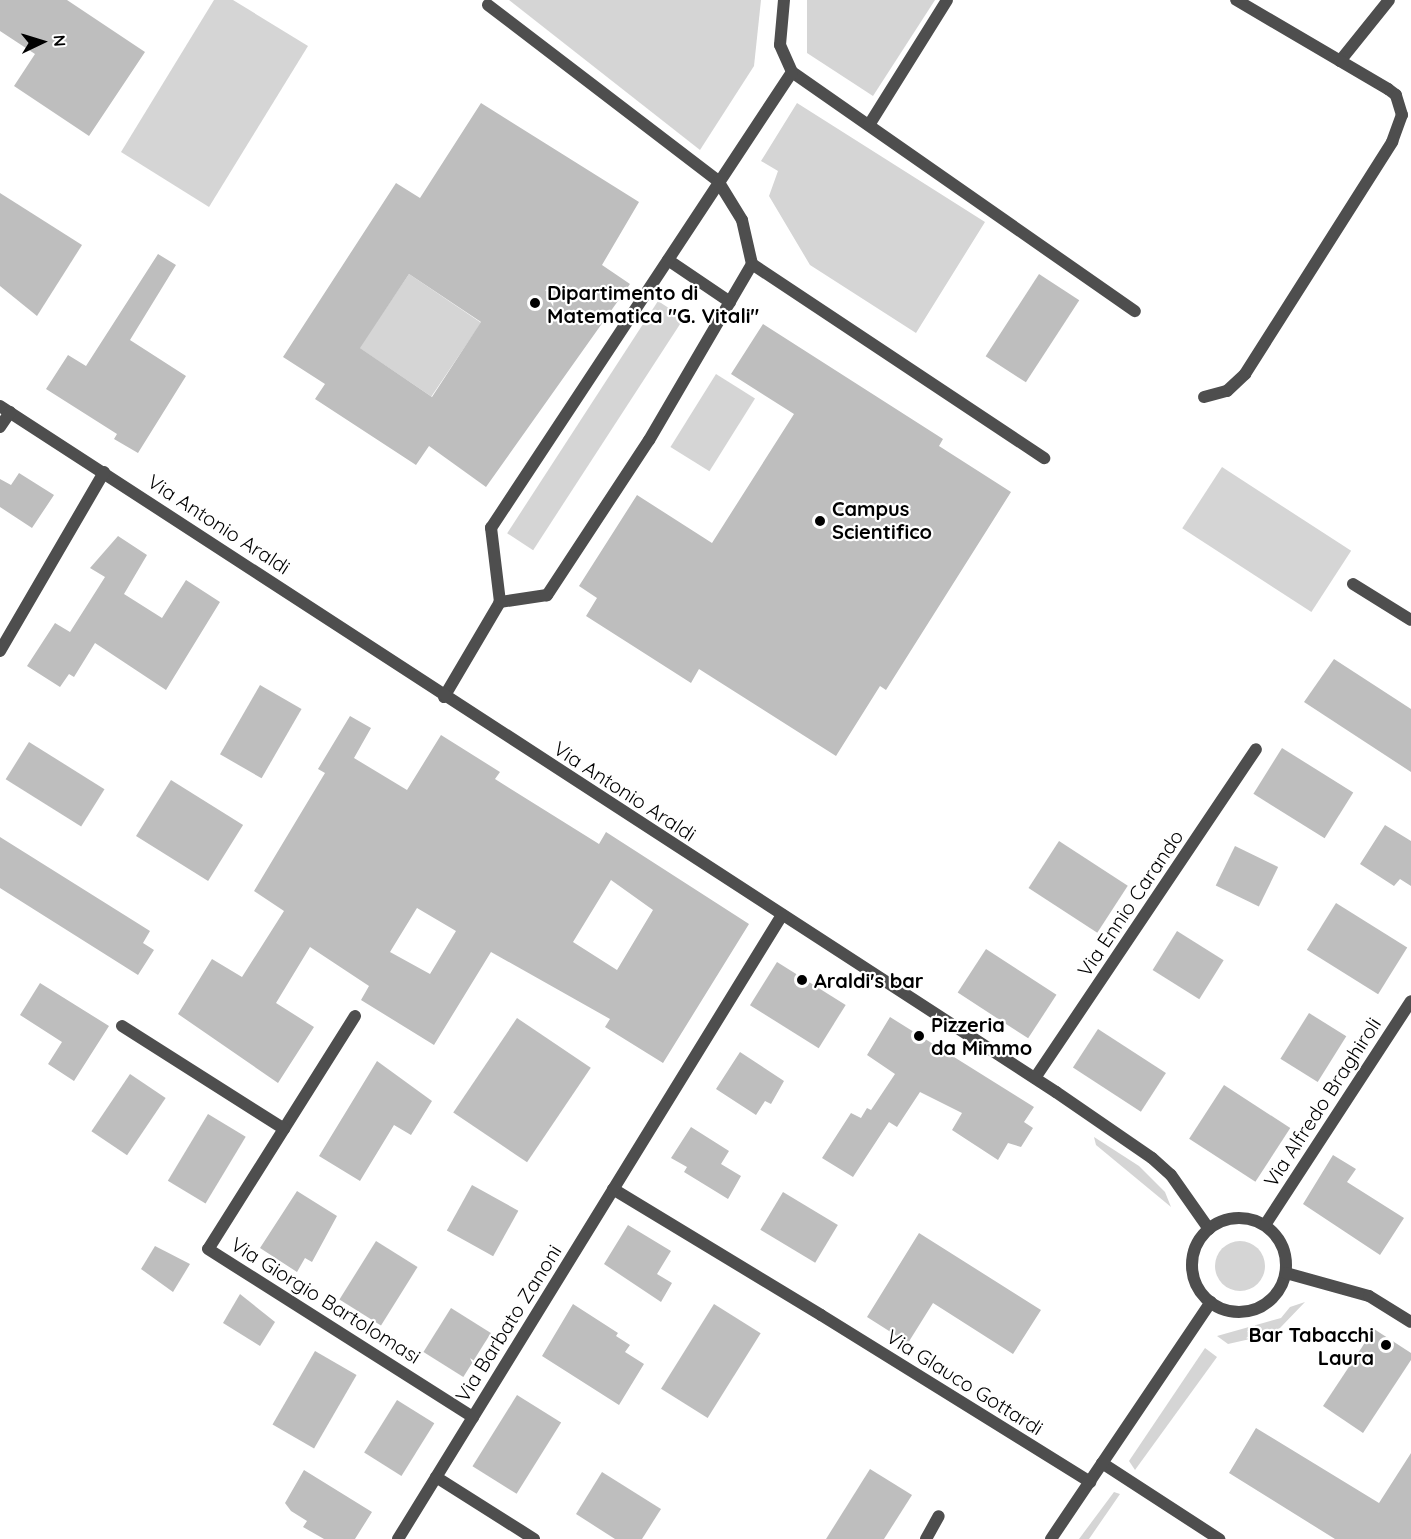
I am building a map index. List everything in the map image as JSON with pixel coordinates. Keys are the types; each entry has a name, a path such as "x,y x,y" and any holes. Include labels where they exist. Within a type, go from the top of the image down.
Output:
{"street":[{"path":"784,0 780,45 792,72 1135,311"},
{"path":"868,125 947,0"},
{"path":"1204,397 1227,391 1245,374 1399,129 1402,116 1396,95 1236,0"},
{"path":"1341,61 1389,0"},
{"path":"488,5 718,181 742,220 752,264 649,441 547,596 500,602"},
{"path":"444,697 500,602 491,528 792,72"},
{"path":"668,260 730,302"},
{"path":"752,264 1044,458"},
{"path":"0,427 5,409"},
{"name":"Via Antonio Araldi","path":"5,409 444,697 1035,1078 1152,1158 1171,1175 1209,1229"},
{"path":"0,651 104,472"},
{"path":"1353,584 1411,620"},
{"name":"Via Ennio Carando","path":"1035,1078 1256,749"},
{"name":"Via Barbato Zanoni","path":"399,1539 782,915"},
{"name":"Via Alfredo Braghiroli","path":"1265,1226 1411,1001"},
{"name":"Via Giorgio Bartolomasi","path":"355,1016 208,1249 473,1416"},
{"path":"122,1026 284,1129"},
{"name":"Via Glauco Gottardi","path":"613,1189 1090,1482"},
{"path":"1230,1219 1265,1226 1286,1255 1286,1273 1274,1298 1250,1311 1223,1310 1200,1292 1192,1265 1194,1252 1209,1229 1230,1219"},
{"path":"1286,1273 1369,1296 1411,1322"},
{"path":"1051,1539 1210,1302"},
{"path":"1102,1463 1219,1539"},
{"path":"436,1477 534,1539"},
{"path":"926,1539 939,1516"}],"shaded area":[{"path":"214,0 233,0 308,46 209,207 121,152"},
{"path":"509,0 761,0 754,66 700,150"},
{"path":"807,0 935,0 873,96 807,53"},
{"path":"797,103 985,222 916,333 810,265 769,196 778,171 761,161"},
{"path":"409,274 481,323 431,396 359,348"},
{"path":"658,301 684,318 533,550 507,533"},
{"path":"716,374 755,398 709,471 670,447"},
{"path":"1222,467 1351,551 1311,612 1182,528"},
{"path":"1094,1137 1139,1166 1165,1192 1171,1207 1096,1145"},
{"path":"1240,1241 1254,1245 1261,1252 1265,1266 1261,1280 1254,1287 1240,1291 1226,1287 1219,1280 1215,1266 1219,1252 1226,1245"},
{"path":"1305,1302 1280,1328 1259,1337 1228,1344 1217,1336 1281,1318 1290,1307"},
{"path":"1205,1348 1217,1357 1135,1470 1129,1461"},
{"path":"1114,1492 1120,1494 1089,1539 1079,1539"}],"building":[{"path":"0,0 67,0 145,52 89,136 14,86 35,54 0,31"},
{"name":"Dipartimento di Matematica \"G. Vitali\"","path":"481,103 639,202 602,265 630,284 486,487 429,446 416,465 315,399 325,384 283,357 396,183 420,198","holes":["409,274 481,322 432,397 360,348"]},
{"path":"0,193 82,245 37,316 0,286"},
{"path":"158,254 176,265 130,340 186,376 138,453 114,439 117,434 46,389 68,355 86,366"},
{"path":"1039,274 1079,300 1026,382 986,356"},
{"path":"763,324 943,439 939,446 1011,492 886,690 880,686 836,756 699,669 691,683 586,616 597,598 579,586 637,495 712,543 794,414 731,374"},
{"path":"19,473 54,495 32,528 0,507 0,479 11,485"},
{"path":"118,536 147,555 124,594 162,618 186,580 220,602 166,690 95,643 74,677 69,674 60,687 27,666 55,623 70,632 105,577 90,568"},
{"path":"1334,659 1411,709 1411,772 1304,702"},
{"path":"260,685 302,709 262,778 220,754"},
{"path":"350,716 371,728 354,758 407,790 441,735 500,772 495,779 599,844 606,832 749,924 663,1063 605,1027 610,1019 491,952 434,1045 361,1000 369,986 310,947 276,1003 314,1027 278,1083 178,1014 212,959 242,977 284,911 254,891 325,773 318,769","holes":["611,880 653,910 617,970 573,942","417,908 456,931 430,974 390,952"]},
{"path":"29,742 104,789 81,826 6,779"},
{"path":"1282,748 1353,793 1325,838 1253,794"},
{"path":"171,780 243,825 208,881 136,836"},
{"path":"1385,825 1411,841 1411,886 1400,879 1394,886 1360,864"},
{"path":"0,837 150,931 143,943 154,950 138,975 0,888"},
{"path":"1059,841 1128,886 1097,933 1029,888"},
{"path":"1235,846 1278,867 1259,907 1216,886"},
{"path":"1336,903 1407,948 1378,994 1307,950"},
{"path":"1177,931 1224,960 1199,999 1153,970"},
{"path":"986,949 1056,995 1028,1038 958,993"},
{"path":"777,962 846,1005 819,1048 750,1005"},
{"path":"40,983 109,1026 74,1081 48,1064 62,1042 20,1015"},
{"path":"1309,1013 1346,1036 1318,1082 1280,1059"},
{"path":"890,1017 1034,1107 1024,1122 1033,1128 1021,1147 1008,1143 998,1160 952,1130 962,1113 920,1092 897,1127 889,1122 853,1177 822,1158 851,1113 861,1118 867,1108 871,1110 895,1074 867,1055"},
{"path":"517,1018 591,1068 527,1162 453,1113"},
{"path":"1098,1029 1166,1073 1141,1112 1073,1068"},
{"path":"740,1052 784,1081 771,1104 765,1101 756,1115 716,1089"},
{"path":"377,1061 432,1101 411,1135 394,1125 360,1181 319,1156"},
{"path":"130,1074 166,1098 127,1155 91,1131"},
{"path":"1224,1085 1290,1128 1255,1182 1189,1139"},
{"path":"208,1114 246,1137 206,1204 168,1181"},
{"path":"691,1127 729,1151 721,1164 741,1176 728,1199 684,1172 687,1167 671,1158"},
{"path":"1333,1155 1356,1169 1347,1182 1404,1218 1380,1255 1303,1204"},
{"path":"472,1185 518,1211 493,1256 447,1230"},
{"path":"297,1191 337,1216 312,1262 305,1258 297,1272 260,1248"},
{"path":"783,1192 838,1225 815,1263 760,1230"},
{"path":"628,1225 671,1251 657,1274 672,1283 661,1302 604,1264"},
{"path":"919,1233 1041,1310 1013,1354 933,1303 908,1343 867,1317"},
{"path":"376,1241 418,1267 381,1325 339,1300"},
{"path":"155,1246 190,1264 173,1292 141,1269"},
{"path":"240,1294 275,1322 260,1346 223,1323"},
{"path":"573,1304 618,1333 616,1336 630,1345 625,1352 644,1364 619,1405 542,1356"},
{"path":"714,1304 761,1333 708,1418 661,1389"},
{"path":"451,1308 491,1333 463,1377 423,1352"},
{"path":"1374,1329 1411,1353 1411,1360 1363,1433 1323,1406"},
{"path":"315,1351 357,1375 314,1449 273,1425"},
{"path":"517,1395 561,1423 517,1494 472,1466"},
{"path":"397,1400 434,1423 401,1476 364,1453"},
{"path":"1256,1428 1379,1503 1411,1453 1411,1539 1335,1539 1229,1473"},
{"path":"870,1469 912,1495 884,1539 826,1539"},
{"path":"304,1470 372,1512 355,1539 324,1539 303,1527 307,1521 291,1511 285,1503"},
{"path":"602,1472 661,1509 642,1539 615,1539 576,1514"}],"place":[{"name":"Dipartimento di Matematica \"G. Vitali\"","path":"535,303"},
{"name":"Campus Scientifico","path":"820,521"},
{"name":"Araldi's bar","path":"802,980"},
{"name":"Pizzeria da Mimmo","path":"919,1036"},
{"name":"Bar Tabacchi Laura","path":"1386,1345"}]}
